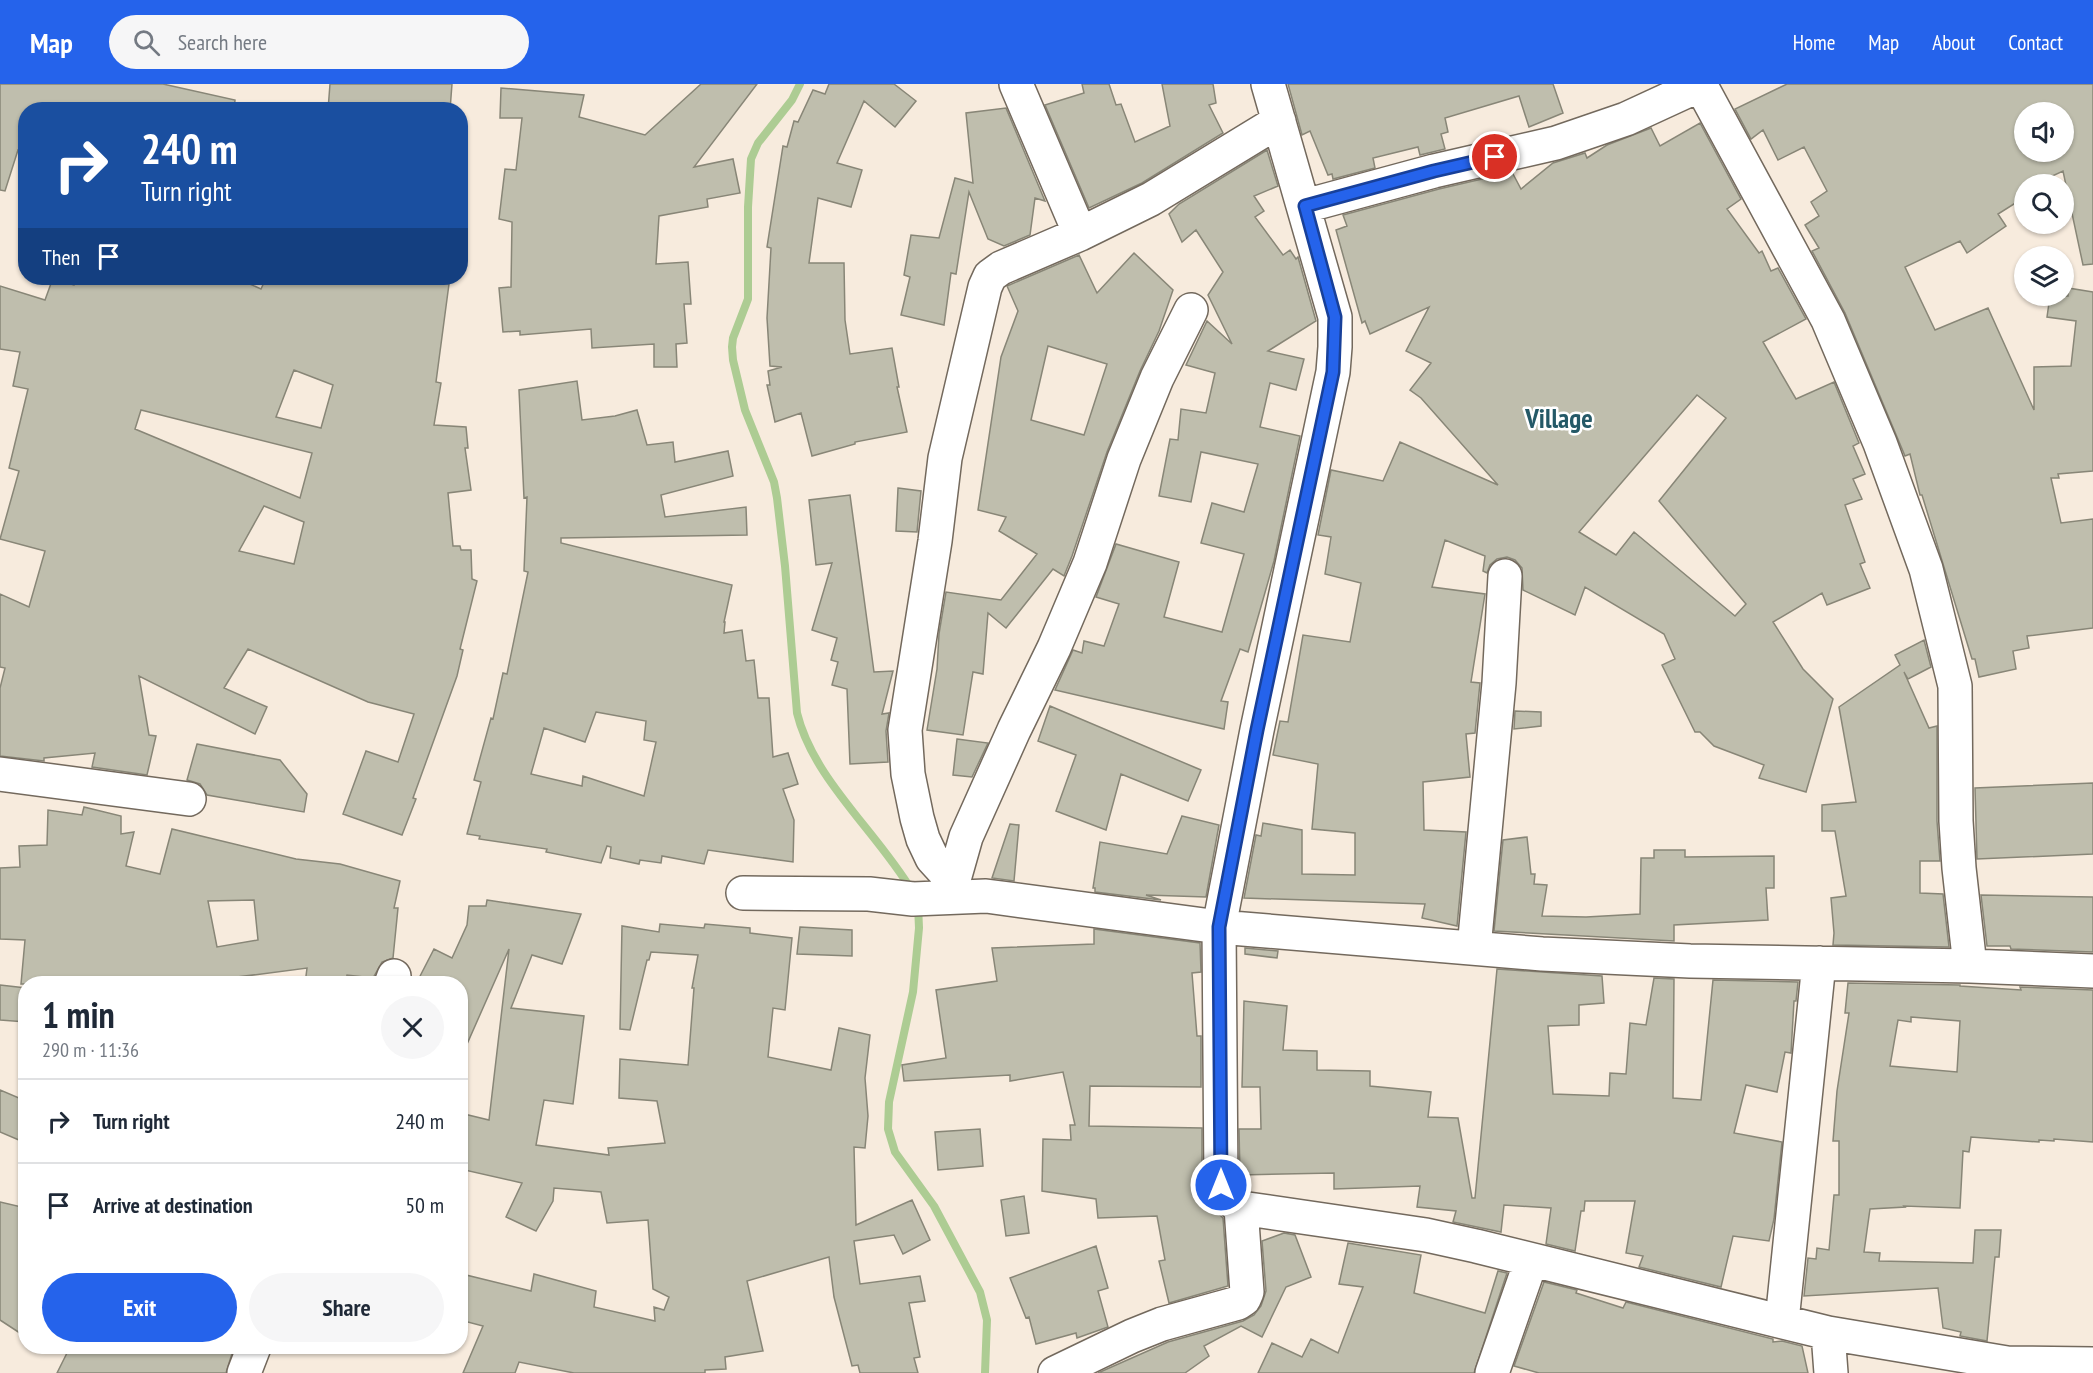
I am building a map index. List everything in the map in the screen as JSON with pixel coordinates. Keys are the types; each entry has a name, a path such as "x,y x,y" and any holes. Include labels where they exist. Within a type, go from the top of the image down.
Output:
{"street":[{"path":"1016,84 1080,234"},
{"path":"1268,84 1305,206 1335,317 1333,372 1257,730 1219,927 1221,1185 1226,1196 1241,1208 1426,1235 1828,1333 2007,1363 2093,1364"},
{"path":"1305,206 1434,171 1556,143 1626,119 1701,84 1828,320 1880,443 1926,569 1955,686 1956,821 1970,966"},
{"path":"951,889 932,858 917,818 908,774 905,730 935,541 945,458 985,287 990,276 1001,268 1080,234 1151,199 1279,120"},
{"path":"951,889 966,837 1054,648 1090,563 1124,459 1157,378 1191,310"},
{"path":"1474,948 1497,705 1505,576"},
{"path":"0,774 189,800"},
{"path":"743,893 869,894 913,899 951,889 986,896 1219,927 1542,954 1679,961 1970,966 2093,971"},
{"path":"1782,1321 1819,963"},
{"path":"1055,1373 1162,1324 1238,1303 1244,1299 1247,1292 1241,1208"},
{"path":"1492,1373 1531,1261"},
{"path":"1828,1333 1831,1373"},
{"path":"244,1373 251,1354"}],"building":[{"path":"0,84 163,84 235,100 235,102 18,102 18,150 5,191 0,190"},
{"path":"330,84 452,84 451,102 329,102"},
{"path":"701,84 757,84 694,167 733,159 740,193 707,199 708,207 659,216 656,264 688,262 691,304 684,304 687,343 676,344 677,367 654,367 654,344 592,348 591,329 520,335 520,331 503,332 499,288 511,287 512,222 499,219 505,169 516,170 522,118 500,118 501,88 584,95 579,117 645,135"},
{"path":"829,84 894,84 916,101 895,127 864,101 837,163 862,170 851,207 818,198 809,263 844,263 845,320 850,354 892,348 899,387 897,387 907,432 855,442 855,444 812,456 801,413 775,422 767,385 770,385 768,371 782,367 770,366 767,318 771,248 767,247 783,146 787,147 794,121 798,122 813,90 825,94"},
{"path":"1082,84 1109,84 1116,105 1121,104 1135,142 1170,126 1162,84 1213,84 1216,103 1209,105 1223,133 1142,183 1089,208 1045,105 1084,93"},
{"path":"1288,84 1553,84 1563,113 1529,127 1519,96 1445,118 1448,132 1441,134 1445,149 1420,155 1418,147 1373,158 1375,168 1333,179 1332,174 1328,175 1310,131 1302,135"},
{"path":"1787,84 2093,84 2093,264 2083,265 2074,223 2074,174 2064,174 2063,171 2057,174 2014,174 2014,204 1998,214 2006,226 1967,253 1960,241 1905,267 1935,330 1988,308 2034,410 2034,367 2071,366 2076,321 2047,317 2049,306 2074,306 2074,289 2093,292 2093,471 2058,474 2059,478 2051,478 2061,523 2093,519 2093,628 2027,636 2029,648 2013,651 2016,669 1979,677 1922,495 1920,495 1910,454 1905,456 1845,313 1812,251 1819,248 1805,225 1819,216 1811,202 1827,191 1804,147 1778,160 1763,130 1751,139 1735,109"},
{"path":"1006,108 1045,201 1035,198 1030,235 1004,246 988,239 969,192 956,274 951,273 944,325 901,315 910,277 904,275 911,235 939,238 955,178 973,183 966,113"},
{"path":"1700,123 1741,199 1727,209 1759,253 1762,251 1771,271 1778,268 1806,319 1763,342 1796,399 1834,382 1859,443 1853,446 1865,474 1853,479 1862,499 1845,505 1865,562 1860,564 1870,588 1827,605 1822,593 1773,622 1803,669 1833,699 1806,792 1759,778 1764,765 1714,746 1700,732 1695,732 1662,665 1675,659 1664,634 1585,587 1575,615 1523,590 1522,568 1515,560 1507,557 1497,559 1490,565 1487,573 1483,571 1485,556 1445,540 1432,587 1485,594 1471,682 1480,683 1475,733 1466,734 1470,777 1423,782 1424,830 1466,832 1457,926 1422,918 1425,904 1244,898 1256,835 1261,836 1263,823 1302,830 1302,874 1355,875 1355,833 1312,829 1318,764 1273,755 1280,721 1288,722 1303,635 1350,642 1361,583 1325,574 1331,537 1318,535 1331,470 1383,481 1400,442 1498,485 1421,398 1410,390 1431,363 1406,351 1429,307 1370,334 1365,321 1362,323 1336,230 1347,226 1343,215 1512,172 1521,189 1553,163 1585,153 1587,158 1607,145 1651,128 1660,146","holes":["1697,395 1726,418 1659,501 1746,604 1735,616 1634,532 1616,555 1579,532"]},
{"path":"1267,150 1278,186 1254,196 1264,211 1255,217 1283,255 1290,250 1296,259 1298,257 1316,321 1268,351 1304,359 1296,390 1270,383 1260,427 1300,436 1274,561 1248,652 1240,649 1221,701 1228,702 1224,729 1055,690 1073,650 1082,653 1084,641 1104,646 1119,604 1096,597 1116,544 1179,562 1164,617 1222,632 1244,554 1201,543 1212,503 1244,512 1258,464 1201,452 1191,502 1159,496 1170,439 1178,440 1181,409 1206,413 1215,373 1186,365 1207,321 1232,344 1208,295 1223,272 1196,230 1182,242 1169,214 1179,204"},
{"path":"1134,253 1173,290 1159,331 1107,452 1064,576 1053,569 1006,628 988,613 983,674 973,672 963,735 927,730 946,592 1001,600 1037,554 999,531 1006,517 978,510 1001,357 1018,311 1007,286 1079,255 1097,293","holes":["1048,346 1107,364 1084,435 1031,420"]},
{"path":"50,285 252,285 261,289 263,285 449,285 436,382 441,383 434,425 466,427 468,448 465,448 471,490 448,493 453,546 460,546 461,550 471,550 472,579 477,581 460,649 463,650 457,676 402,835 343,814 366,751 398,762 414,714 368,702 248,649 224,688 267,707 255,734 139,676 149,735 156,736 147,775 92,767 95,753 44,758 44,761 0,756 0,688 5,668 0,667 0,594 29,607 45,551 0,539 19,471 9,468 28,389 13,386 20,352 0,349 0,286 45,300","holes":["294,370 333,385 321,428 276,417","141,410 312,453 300,498 135,429","264,506 304,522 294,564 239,551"]},
{"path":"577,381 582,420 615,416 637,410 647,445 673,442 675,462 728,451 733,476 661,495 665,517 746,507 747,535 561,538 561,543 732,585 724,622 724,633 742,630 746,661 754,660 758,698 769,698 773,757 788,753 798,784 783,789 794,820 793,862 708,850 704,864 662,856 661,863 640,860 639,864 610,858 611,847 607,846 601,863 546,852 547,849 479,839 480,836 467,834 481,782 474,780 491,718 493,719 503,673 507,674 528,572 524,571 527,497 524,498 519,390","holes":["596,712 646,721 644,740 656,742 644,796 583,776 582,786 531,774 544,728 585,742"]},
{"path":"898,488 921,491 917,532 896,531"},
{"path":"850,495 874,672 893,671 882,714 889,713 886,731 888,762 850,764 847,689 832,685 838,662 831,660 837,638 812,630 832,563 816,565 809,500"},
{"path":"1924,640 1931,667 1908,679 1904,672 1929,728 1937,726 1937,821 1940,861 1920,861 1920,893 1943,894 1949,947 1833,945 1831,898 1846,896 1835,831 1822,831 1822,805 1856,802 1839,707 1900,665 1895,655"},
{"path":"1050,706 1201,770 1188,801 1121,774 1106,830 1056,811 1076,755 1038,741"},
{"path":"1515,711 1541,712 1541,726 1514,729"},
{"path":"957,739 988,743 972,777 953,775"},
{"path":"197,744 280,760 307,794 304,812 207,795 200,784 187,780"},
{"path":"2093,783 2093,854 1977,859 1975,788"},
{"path":"84,807 121,816 121,834 134,832 126,866 160,874 172,829 296,859 340,864 400,881 394,908 398,908 393,958 382,962 374,976 306,976 307,968 245,976 22,976 25,940 0,939 0,868 20,867 19,846 47,845 48,810 82,815","holes":["254,900 258,940 217,947 208,901"]},
{"path":"1182,816 1219,825 1206,897 1146,895 1161,900 1095,892 1093,888 1100,842 1167,854"},
{"path":"1010,824 1019,825 1014,881 992,878"},
{"path":"1527,837 1531,874 1535,874 1534,884 1547,885 1542,916 1586,917 1640,914 1641,858 1654,858 1654,850 1685,850 1685,857 1774,856 1774,888 1766,888 1768,920 1674,925 1674,941 1494,931 1503,840"},
{"path":"1981,895 2093,897 2093,952 1987,946"},
{"path":"487,900 581,914 562,964 532,955 511,1008 584,1016 573,1104 544,1100 536,1145 609,1155 608,1148 665,1143 657,1101 619,1098 620,1059 688,1065 694,988 692,988 698,955 651,952 630,1030 620,1029 622,926 659,932 660,924 704,928 705,924 750,928 750,933 792,938 785,1010 773,1008 768,1057 831,1070 839,1028 870,1035 865,1078 868,1116 865,1148 854,1147 856,1225 912,1200 930,1240 903,1254 894,1235 854,1241 860,1284 920,1276 925,1301 909,1303 920,1357 914,1358 918,1373 860,1373 858,1365 852,1366 834,1297 829,1257 747,1281 763,1351 725,1357 726,1369 705,1370 705,1373 574,1373 519,1362 515,1373 463,1373 483,1326 468,1322 468,1275 531,1291 534,1274 596,1291 594,1307 655,1321 654,1307 664,1310 669,1297 653,1289 648,1220 607,1223 601,1192 554,1188 553,1201 536,1231 506,1217 522,1183 468,1171 468,1115 489,1120 509,949 468,1042 468,976 420,976 434,949 452,958 467,925 469,906 486,906"},
{"path":"800,927 852,930 852,956 797,954"},
{"path":"1094,929 1200,943 1201,972 1192,973 1197,1036 1201,1036 1201,1087 1090,1086 1089,1126 1202,1128 1202,1186 1209,1204 1223,1218 1228,1286 1169,1303 1159,1261 1165,1260 1157,1216 1098,1218 1096,1199 1042,1191 1043,1139 1071,1140 1070,1125 1075,1125 1063,1072 1010,1081 1010,1075 904,1081 902,1065 946,1058 936,990 997,981 992,948 1094,944"},
{"path":"1245,948 1278,951 1277,958 1245,954"},
{"path":"1497,969 1602,976 1604,1003 1579,1005 1579,1025 1548,1026 1553,1094 1609,1096 1610,1073 1626,1074 1630,1023 1646,1025 1654,978 1674,979 1673,1098 1701,1100 1713,980 1798,982 1796,1001 1794,1001 1791,1053 1785,1052 1777,1092 1746,1085 1734,1133 1782,1142 1774,1219 1769,1241 1733,1236 1721,1287 1639,1267 1643,1256 1626,1253 1635,1201 1585,1201 1584,1211 1581,1211 1575,1251 1546,1244 1551,1208 1504,1205 1501,1232 1453,1222 1456,1211 1417,1207 1420,1186 1334,1189 1334,1173 1240,1175 1239,1129 1261,1129 1260,1087 1242,1087 1244,1001 1287,1006 1283,1050 1317,1051 1317,1070 1370,1071 1370,1086 1431,1092 1428,1117 1458,1118 1472,1198 1475,1198"},
{"path":"1848,983 1960,985 2021,990 2020,987 2093,990 2093,1142 2054,1139 2054,1141 2039,1140 2039,1142 1971,1137 1969,1152 1963,1151 1960,1208 1904,1206 1870,1209 1864,1252 1880,1253 1879,1261 1973,1263 1975,1230 2001,1230 1999,1257 1995,1257 1987,1341 1960,1336 1961,1332 1943,1328 1938,1288 1804,1296 1808,1258 1816,1259 1817,1248 1829,1250 1834,1195 1839,1195 1839,1141 1833,1141 1837,1091 1849,1013 1845,1013","holes":["1911,1017 1960,1021 1957,1072 1890,1066 1898,1020 1911,1022"]},
{"path":"0,985 18,987 18,1021 0,1020"},
{"path":"0,1090 18,1098 18,1140 0,1132"},
{"path":"980,1129 983,1166 938,1170 935,1132"},
{"path":"1024,1196 1029,1233 1006,1236 1001,1200"},
{"path":"0,1202 18,1206 18,1332 0,1320"},
{"path":"1284,1233 1295,1235 1311,1277 1286,1287 1262,1337 1241,1326 1204,1346 1209,1356 1185,1373 1098,1373 1168,1342 1243,1321 1254,1315 1261,1306 1266,1291 1262,1241"},
{"path":"1348,1243 1421,1255 1414,1293 1485,1313 1498,1271 1507,1273 1474,1373 1258,1373 1272,1343 1302,1357 1311,1339 1338,1353 1363,1287 1339,1284"},
{"path":"1096,1246 1108,1288 1098,1291 1108,1327 1077,1338 1076,1333 1036,1344 1029,1317 1026,1318 1010,1278"},
{"path":"1544,1282 1577,1290 1576,1293 1623,1308 1626,1302 1773,1339 1773,1342 1782,1341 1802,1346 1808,1373 1539,1373 1514,1366"},
{"path":"66,1354 232,1354 226,1373 57,1373"}],"waterway":[{"path":"800,84 792,100 758,143 751,159 748,207 748,299 733,338 733,360 745,410 774,482 785,566 797,713 805,737 831,783 898,869 912,891"},
{"path":"918,905 919,928 913,992 889,1102 888,1129 895,1152 934,1206 980,1292 987,1320 985,1373"}],"district":[{"name":"Village","path":"1559,418"}],"route":[{"path":"1221,1185 1219,927 1257,730 1333,372 1335,317 1305,206 1495,157"}]}
